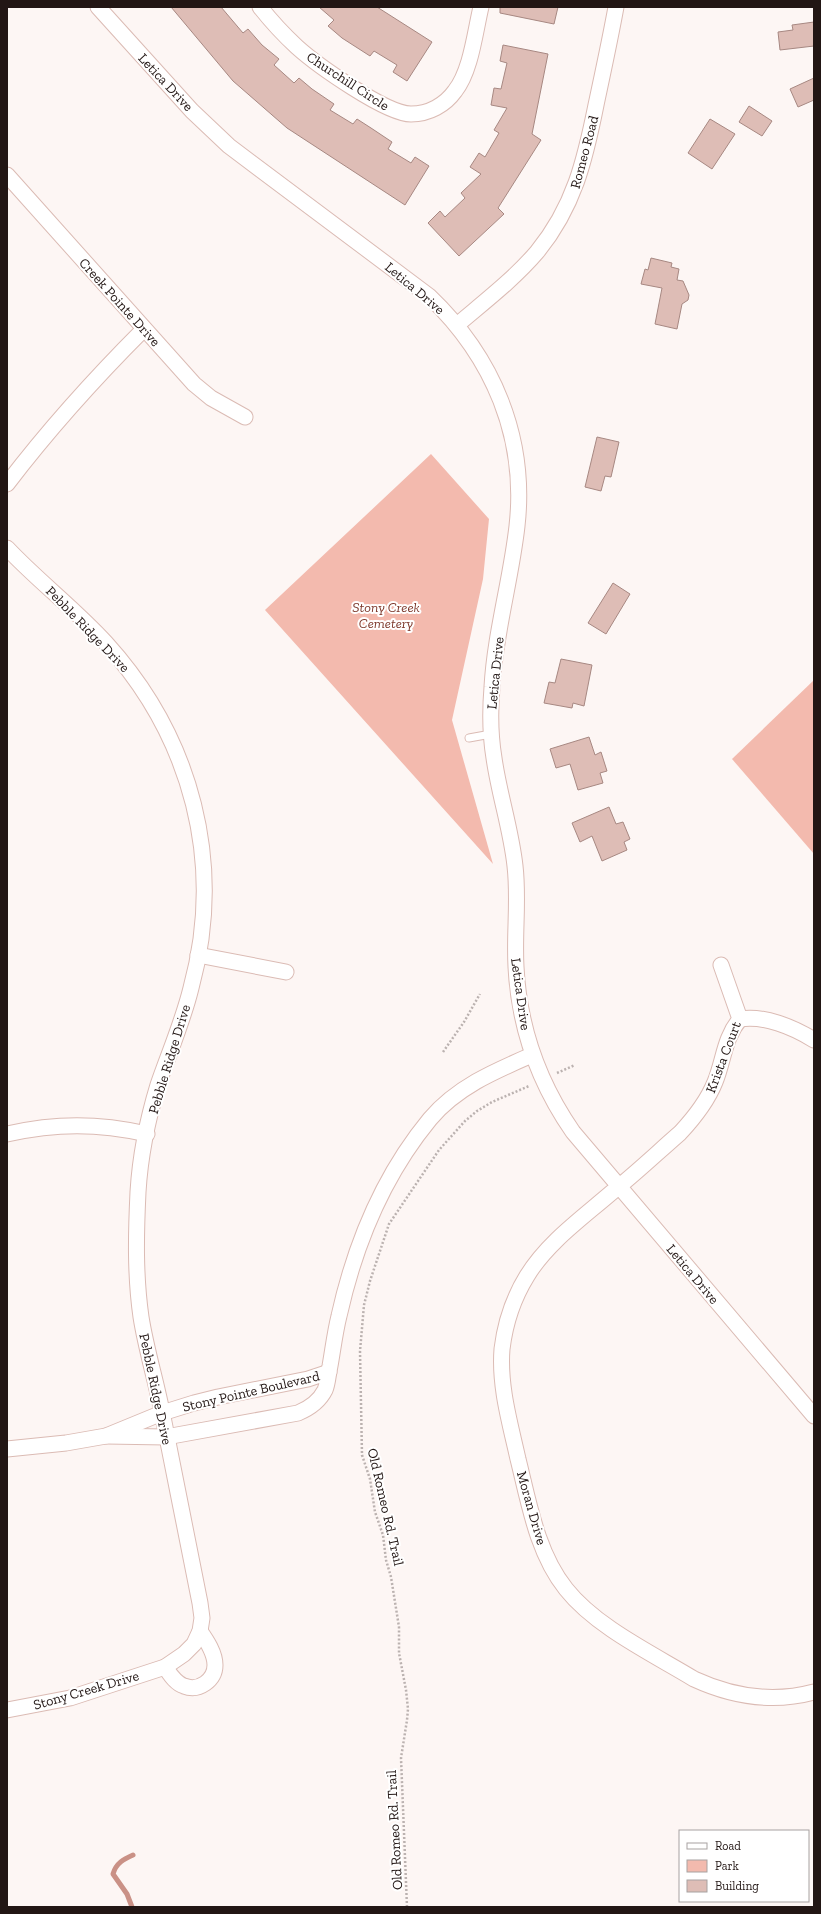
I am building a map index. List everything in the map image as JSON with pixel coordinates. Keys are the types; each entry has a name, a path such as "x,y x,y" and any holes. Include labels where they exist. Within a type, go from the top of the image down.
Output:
{"street":[{"name":"Letica Drive","path":"98,7 192,111 229,146 416,286 437,304 457,325 482,360 498,395 510,429 517,475 517,526 496,652 492,685 491,734 498,782 515,864 517,886 516,968 520,1006 532,1055 563,1118 582,1144 814,1416"},
{"name":"Churchill Circle","path":"260,7 297,48 327,70 384,106 410,114 425,113 438,106 449,98 458,87 466,69 481,7"},
{"name":"Romeo Road","path":"457,325 515,274 537,252 557,224 571,197 581,173 587,149 616,7"},
{"name":"Creek Pointe Drive","path":"7,175 194,384 211,398 245,417"},
{"path":"7,484 91,382 144,329"},
{"name":"Pebble Ridge Drive","path":"7,548 90,627 125,666 157,712 175,748 192,794 202,843 205,866 202,931 191,990 157,1089 147,1134 138,1188 136,1247 137,1276 144,1334 162,1413 202,1618 200,1631 194,1644 184,1654"},
{"path":"198,955 286,972"},
{"name":"Krista Court","path":"619,1187 680,1133 693,1118 715,1082 726,1041 732,1029 740,1019 721,965"},
{"path":"740,1019 761,1019 782,1025 814,1040"},
{"name":"Stony Pointe Boulevard","path":"7,1449 66,1443 106,1436 166,1437 298,1413 310,1408 319,1400 326,1388 339,1316 358,1247 377,1201 413,1142 431,1118 459,1093 476,1081 532,1055"},
{"path":"7,1134 38,1127 72,1125 106,1126 147,1134"},
{"name":"Moran Drive","path":"619,1187 560,1238 535,1264 526,1277 516,1297 505,1333 502,1360 503,1389 524,1484 542,1546 549,1562 566,1589 593,1616 694,1679 723,1691 742,1696 782,1698 814,1692"},
{"name":"Stony Pointe Boulevard","path":"106,1436 162,1413 218,1397 308,1379 329,1372"},
{"path":"165,1667 176,1681 184,1686 198,1687 206,1683 214,1672 215,1664 207,1640 200,1631"},
{"name":"Stony Creek Drive","path":"7,1710 70,1698 165,1667 184,1654"}],"lane":[{"path":"469,738 491,734"}],"path":[{"path":"443,1052 464,1022 480,994"},
{"path":"553,1075 576,1065"},
{"name":"Old Romeo Rd. Trail","path":"407,1907 401,1758 408,1709 399,1653 399,1627 391,1576 386,1560 383,1535 375,1512 370,1479 362,1455 360,1351 364,1304 389,1224 439,1150 465,1121 477,1111 492,1102 533,1084"}],"green space":[{"name":"Stony Creek Cemetery","path":"431,454 489,519 483,579 452,720 493,864 265,610"},
{"path":"814,680 814,854 732,759"}],"building":[{"path":"171,7 221,7 243,33 248,29 262,45 279,59 274,65 294,83 299,78 334,104 330,110 353,124 357,119 392,142 388,149 411,163 415,157 429,166 405,205 287,128 233,81"},
{"path":"319,7 377,7 432,42 407,81 393,72 397,65 374,51 370,56 342,38 328,26 334,20"},
{"path":"500,7 558,7 554,24 500,13"},
{"path":"814,22 814,46 780,50 778,32 793,30 792,25"},
{"path":"503,45 548,54 532,134 541,140 498,208 504,214 459,256 428,223 440,211 445,217 465,198 461,193 481,174 470,167 479,153 485,157 499,133 494,130 507,108 491,105 494,88 501,89 507,63 500,61"},
{"path":"814,78 814,100 798,107 790,89"},
{"path":"749,106 772,121 762,136 739,122"},
{"path":"710,119 735,134 712,169 688,153"},
{"path":"651,258 672,263 671,267 679,269 677,280 683,281 689,295 688,300 682,304 677,329 655,324 662,288 641,284 645,269 648,270"},
{"path":"597,437 619,442 611,477 605,476 601,491 585,487"},
{"path":"613,583 630,594 606,634 588,623"},
{"path":"561,659 592,665 584,706 573,703 572,708 544,703 549,682 555,683"},
{"path":"589,737 595,755 601,752 607,771 600,773 603,783 578,790 570,764 556,768 550,749"},
{"path":"609,807 616,824 623,822 630,839 624,842 627,850 602,861 592,836 580,842 572,823"}],"waterway":[{"path":"132,1907 127,1894 113,1874 118,1864 133,1855"}]}
